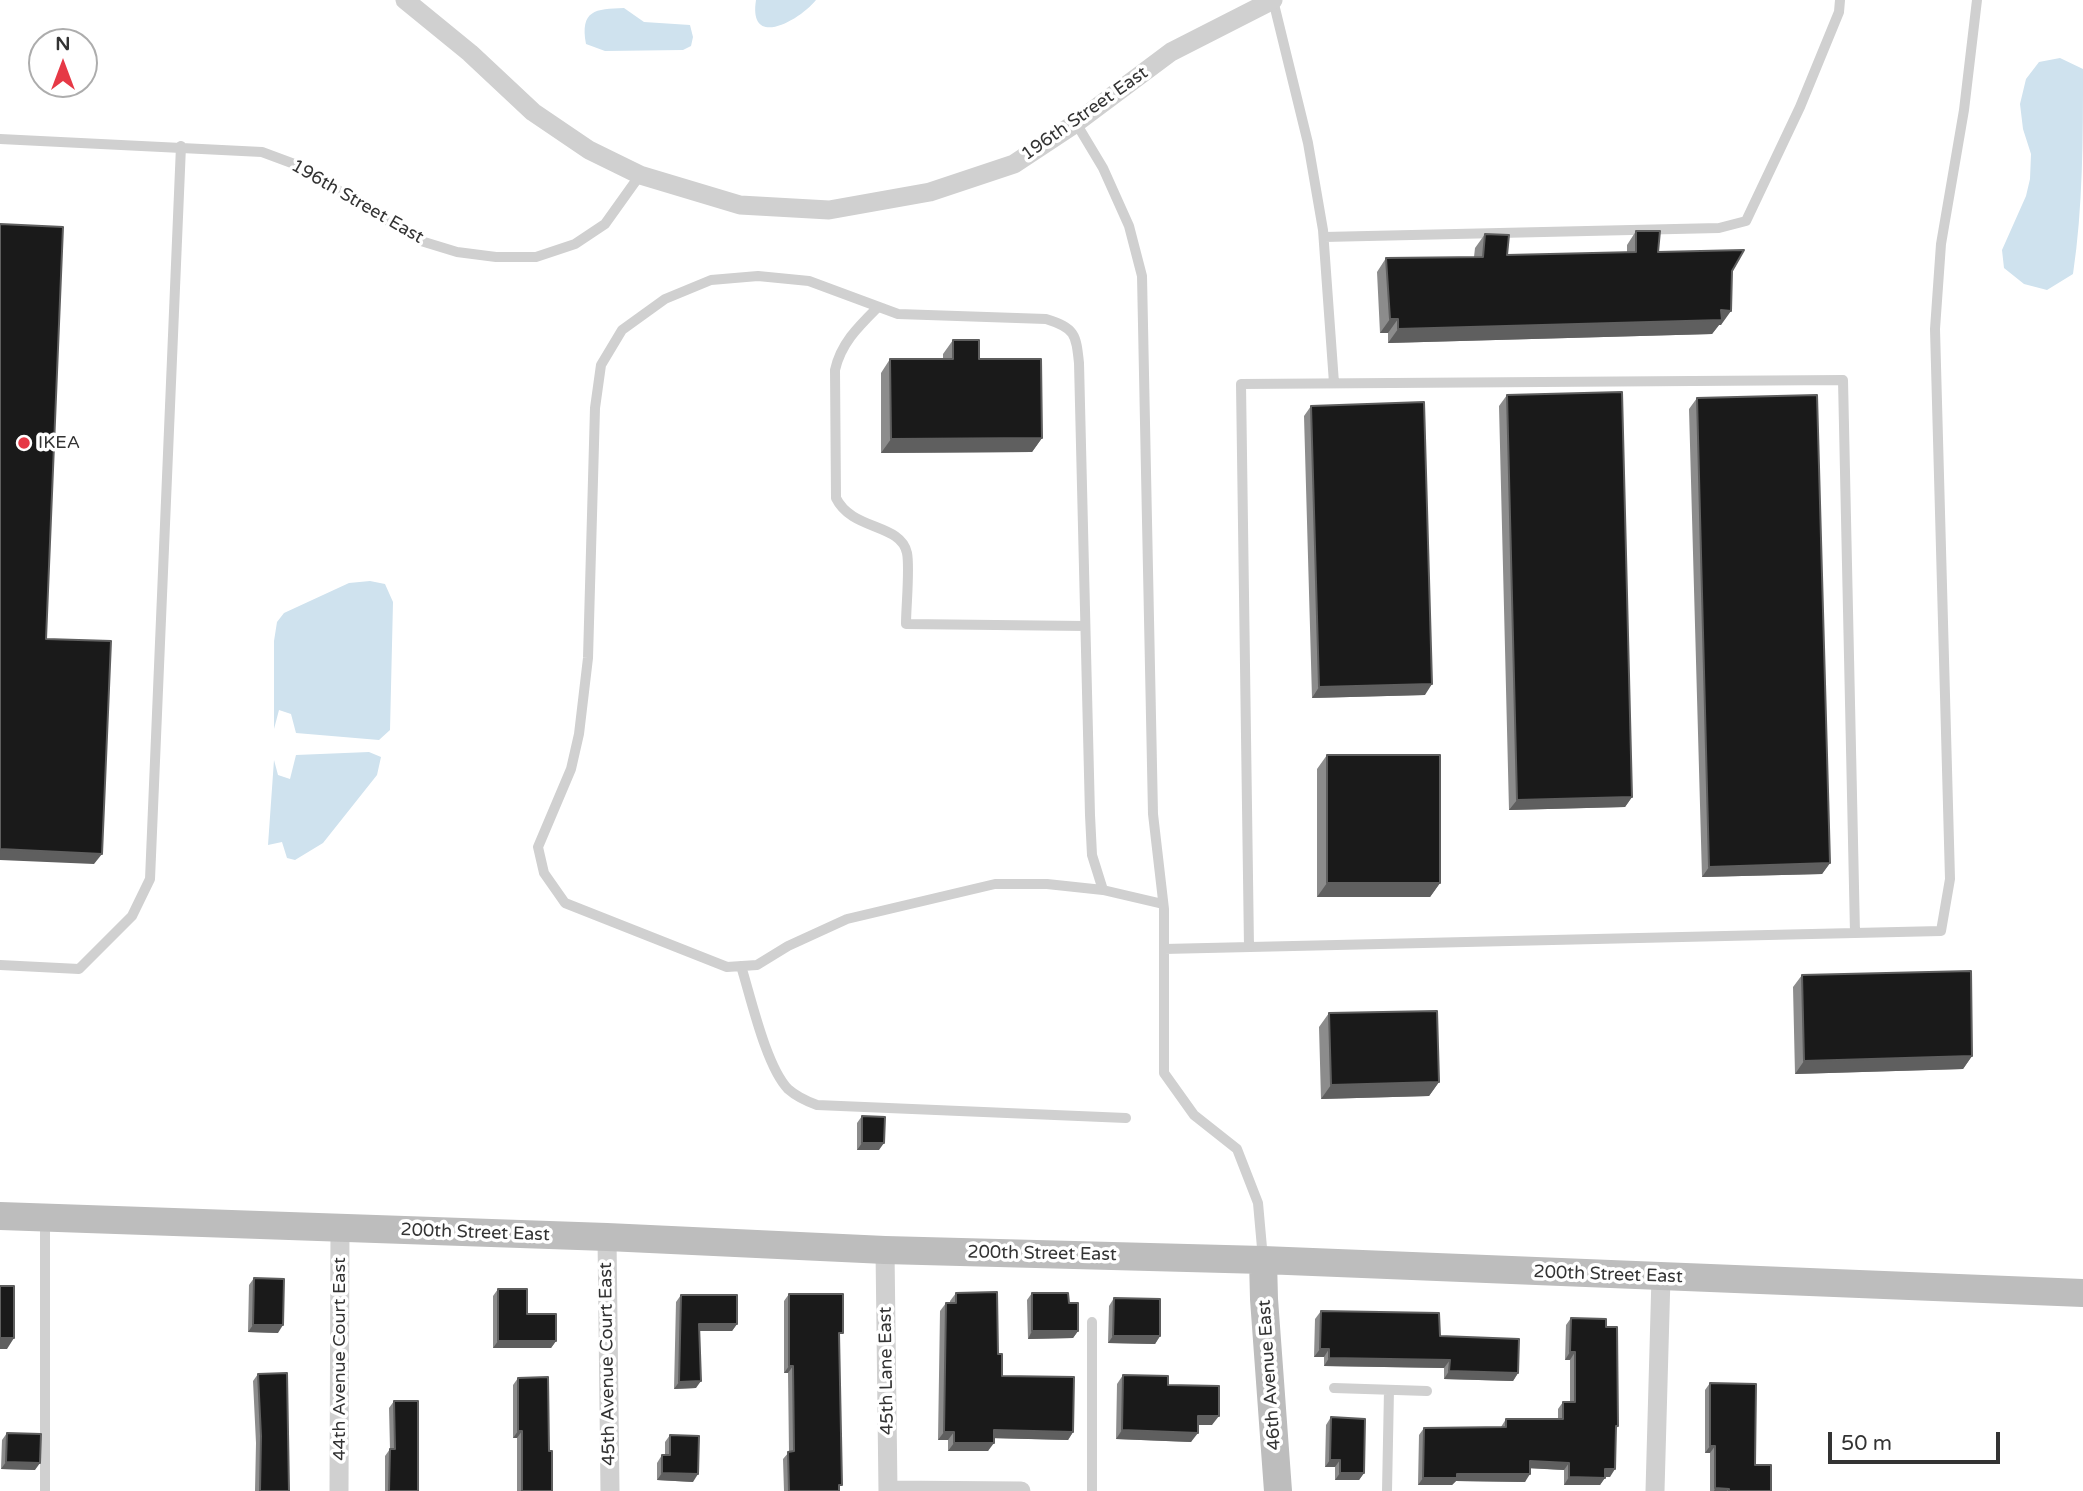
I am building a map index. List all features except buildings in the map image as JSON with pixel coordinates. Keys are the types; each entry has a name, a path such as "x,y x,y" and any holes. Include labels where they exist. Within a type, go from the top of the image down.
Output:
{"street":[{"name":"196th Street East","path":"405,0 470,53 533,112 589,150 640,175 740,205 829,210 930,192 1014,164 1076,123 1171,52 1273,0"},
{"name":"200th Street East","path":"0,1216 607,1237 885,1250 1263,1259 2083,1293"},
{"name":"44th Avenue Court East","path":"339,1491 340,1228"},
{"name":"45th Avenue Court East","path":"607,1237 610,1491"},
{"name":"45th Lane East","path":"885,1250 888,1490"},
{"name":"46th Avenue East","path":"1263,1259 1278,1491"},
{"path":"1655,1491 1661,1277"},
{"path":"888,1490 1021,1491"}],"lane":[{"path":"1273,0 1308,143 1324,237 1330,347 1335,383"},
{"path":"1324,237 1719,228 1746,221 1807,91 1839,12 1840,0"},
{"path":"1164,948 1941,931 1950,879 1935,329 1941,244 1964,110 1977,0"},
{"path":"1076,123 1103,168 1129,226 1142,276 1153,814 1163,904 1164,1073 1194,1115 1237,1149 1258,1203 1263,1259"},
{"name":"196th Street East","path":"0,139 262,152 297,166 421,241 457,252 496,257 536,257 575,244 605,224 640,175"},
{"path":"0,965 79,969 132,916 150,879 181,146"},
{"path":"1103,890 1092,855 1079,363 1076,338 1066,325 1046,319 898,314 809,281 758,276 712,280 665,299 622,330 601,365 595,408 588,658 579,734 572,769 538,847 544,873 565,903 727,967 757,965 788,946 847,919 995,884 1047,884 1103,890 1163,904"},
{"path":"878,307 850,337 838,357 835,370 836,498 841,508 853,518 888,531 900,540 907,552 906,624 1085,626"},
{"path":"1249,947 1241,384 1843,380 1855,933"},
{"path":"741,966 776,1070 787,1088 800,1098 817,1105 1126,1118"},
{"path":"45,1217 45,1491"},
{"path":"1092,1322 1092,1491"},
{"path":"1335,1388 1427,1391"},
{"path":"1387,1491 1389,1390"}],"water":[{"path":"756,0 816,0 788,22 767,27 760,24 756,15"},
{"path":"624,8 644,22 690,25 693,37 691,46 683,50 605,51 586,44 585,24 592,14 605,9"},
{"path":"2060,58 2083,69 2081,198 2073,274 2047,290 2024,284 2004,268 2002,250 2026,196 2030,179 2031,154 2023,129 2020,104 2026,79 2039,62"},
{"path":"370,581 385,584 393,602 390,730 379,740 296,733 291,714 279,710 274,729 274,641 277,622 284,613 349,583"},
{"path":"369,752 381,757 377,775 323,843 295,860 287,858 282,842 268,845 274,760 278,775 290,779 296,755"}],"place":[{"name":"IKEA","path":"24,443"}]}
